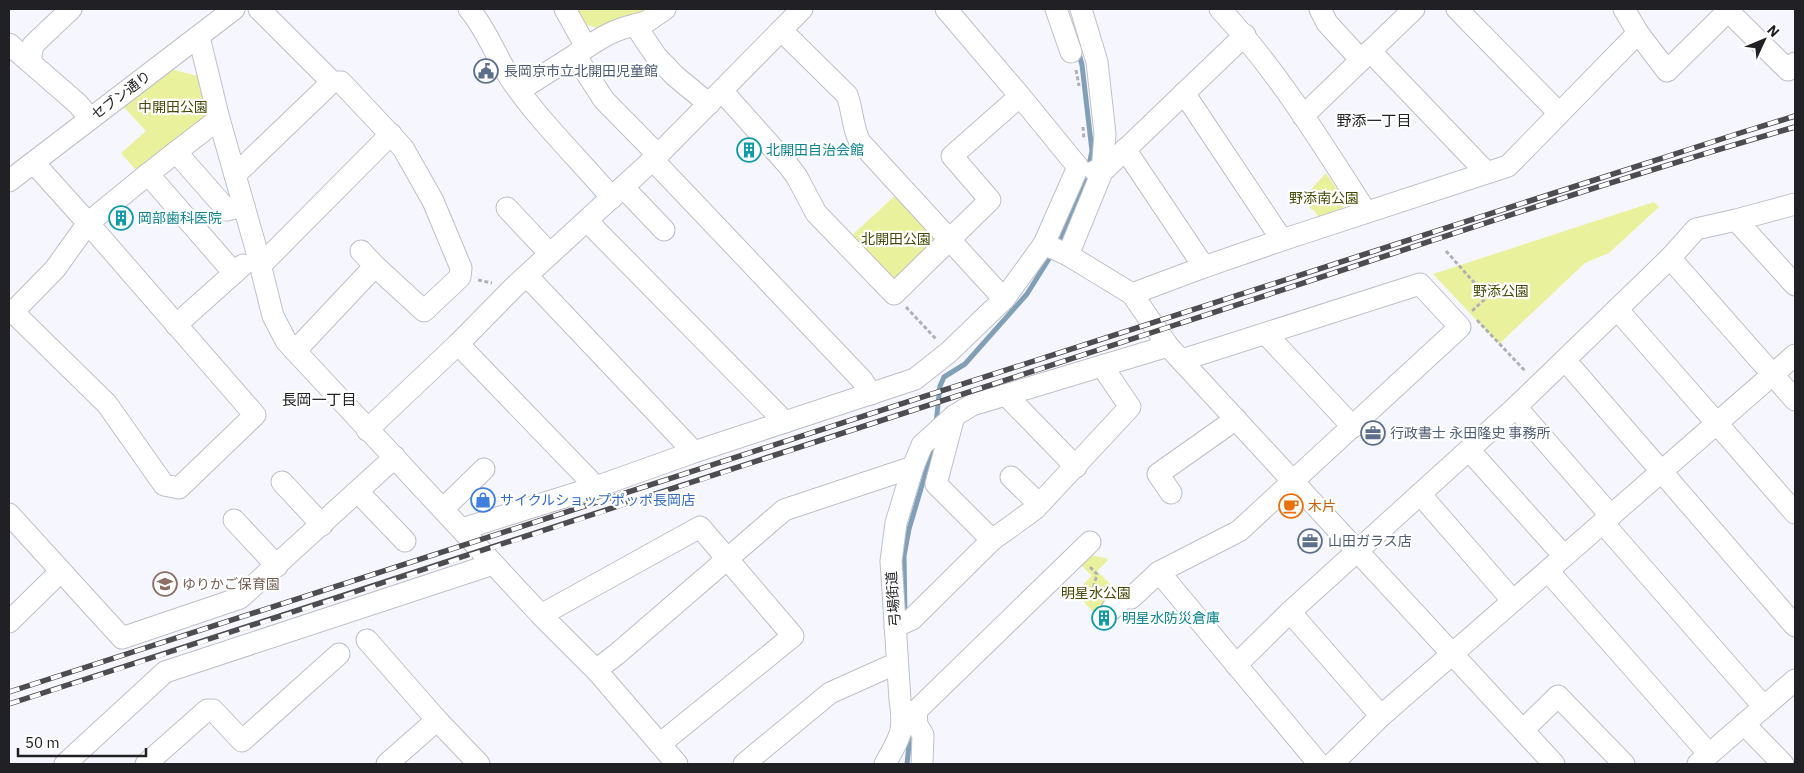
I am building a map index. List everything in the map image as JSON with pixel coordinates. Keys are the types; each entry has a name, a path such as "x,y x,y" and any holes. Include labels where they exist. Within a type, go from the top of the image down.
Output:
{"street":[{"path":"30,61 32,44 71,9"},
{"name":"セブン通り","path":"9,181 234,9"},
{"path":"259,9 332,82"},
{"path":"469,9 480,21 510,77 543,120 618,192 664,230"},
{"path":"566,9 580,51 604,100 862,380 870,394"},
{"path":"520,90 601,37 618,29 646,22 665,9"},
{"path":"367,430 458,344 520,281 656,158 802,9"},
{"path":"946,9 1020,96 1090,170"},
{"path":"1056,9 1071,52"},
{"path":"462,529 596,488 694,452 915,379 949,352 1056,249 1105,134 1097,62 1081,9"},
{"path":"1220,9 1245,35 1303,116 1366,212"},
{"path":"1320,9 1327,24 1365,56 1486,172"},
{"path":"1303,116 1414,9"},
{"path":"1457,9 1559,113"},
{"path":"1624,9 1638,33 1668,71 1727,10 1788,70 1795,63"},
{"path":"635,25 662,62 675,76 716,98 788,165 797,177 816,213 894,294 990,200 952,156 1020,96"},
{"path":"781,30 847,96 854,132 860,142 1004,299"},
{"path":"1132,294 1282,240 1508,166 1638,33"},
{"path":"1090,170 1125,150 1245,35"},
{"path":"199,37 219,119 273,316 286,341 541,615 596,670 677,764"},
{"path":"9,44 78,104 90,119"},
{"path":"235,175 332,82 341,82 403,148 433,201 461,268 460,277 424,311 361,251"},
{"path":"1184,93 1282,240"},
{"path":"34,162 88,223 255,415 179,488 164,485 107,404 11,310 55,268 88,223 219,119"},
{"path":"176,325 234,273 258,259 391,134"},
{"path":"1125,150 1204,267"},
{"path":"176,152 226,210 244,206"},
{"path":"148,174 234,273"},
{"path":"1236,664 1357,550 1469,450 1565,360 1670,258 1696,229 1795,204"},
{"path":"507,208 550,254"},
{"path":"1736,220 1795,285"},
{"path":"587,221 785,422"},
{"path":"1056,249 1132,294 1175,353 1554,764"},
{"path":"1670,258 1795,400"},
{"path":"295,351 376,266"},
{"path":"520,281 694,452"},
{"path":"992,540 936,484 941,426 972,405 1102,366 1266,334 1420,284 1464,318 1460,327 1238,531 1159,572 1131,598 1123,598 1112,609"},
{"path":"1617,309 1795,513"},
{"path":"1266,334 1353,427"},
{"path":"458,344 596,488"},
{"path":"1332,764 1382,716 1452,654 1795,355"},
{"path":"1565,360 1795,626"},
{"path":"904,623 992,540 1039,504 1076,467 1130,407 1102,366"},
{"path":"1006,395 1076,467"},
{"path":"1516,406 1607,519 1764,707"},
{"path":"1171,493 1158,474 1236,419"},
{"name":"弓場街道","path":"886,764 909,714 897,663 904,623 891,561 896,523 912,467 922,445 941,426"},
{"path":"1469,450 1564,556"},
{"path":"12,524 61,571 122,638 240,598 395,458"},
{"path":"596,670 784,510 912,467"},
{"path":"443,509 484,469"},
{"path":"1011,477 1039,504"},
{"path":"282,482 322,525"},
{"path":"358,492 405,541"},
{"path":"1420,494 1514,601"},
{"path":"234,520 277,566"},
{"path":"541,615 700,526 794,636 660,744"},
{"path":"922,764 923,735 909,714 1090,542"},
{"path":"65,764 165,672 493,564"},
{"path":"9,622 61,571"},
{"path":"1548,571 1703,759 1795,680"},
{"path":"1159,572 1320,764"},
{"path":"1290,612 1382,716"},
{"path":"367,640 437,720 479,764"},
{"path":"146,764 207,710 213,710 242,741 339,654"},
{"path":"744,764 830,693 897,663"},
{"path":"1523,730 1558,696 1624,764"},
{"path":"387,764 437,720"},
{"path":"1744,724 1783,764"}],"path":[{"path":"1071,52 1079,90"},
{"path":"1083,120 1084,148 1090,170"},
{"path":"1446,251 1487,297 1464,318 1538,385"},
{"path":"460,277 520,281"},
{"path":"894,294 949,352"},
{"path":"1092,589 1097,574 1094,571"}],"green space":[{"path":"578,9 648,9 620,17 598,28 587,25"},
{"name":"中開田公園","path":"171,69 197,76 211,118 139,174 121,153 146,131 123,106"},
{"name":"野添南公園","path":"1326,173 1348,205 1320,219 1314,210 1302,199"},
{"name":"北開田公園","path":"899,192 940,235 900,281 892,280 849,238"},
{"name":"野添公園","path":"1654,202 1659,207 1609,253 1585,263 1499,344 1433,274"},
{"name":"明星水公園","path":"1088,555 1108,560 1097,571 1119,593 1096,615 1075,592 1092,576 1079,563"}],"waterway":[{"path":"1058,244 1084,187 1092,151 1082,65 1078,50"},
{"path":"936,424 940,386 944,377 965,364 1027,294 1052,254"},
{"path":"905,615 904,556 909,529 934,445"},
{"path":"907,764 909,733"}],"railway":[{"path":"9,692 1795,116"},
{"path":"9,704 1562,198 1795,127"}],"place":[{"name":"長岡京市立北開田児童館","path":"486,71"},
{"name":"北開田自治会館","path":"749,150"},
{"name":"岡部歯科医院","path":"121,218"},
{"name":"行政書士 永田隆史 事務所","path":"1373,433"},
{"name":"サイクルショップポッポ長岡店","path":"483,500"},
{"name":"木片","path":"1291,506"},
{"name":"山田ガラス店","path":"1310,541"},
{"name":"ゆりかご保育園","path":"165,584"},
{"name":"明星水防災倉庫","path":"1104,618"}],"district":[{"name":"野添一丁目","path":"1374,121"},
{"name":"長岡一丁目","path":"319,400"}]}
